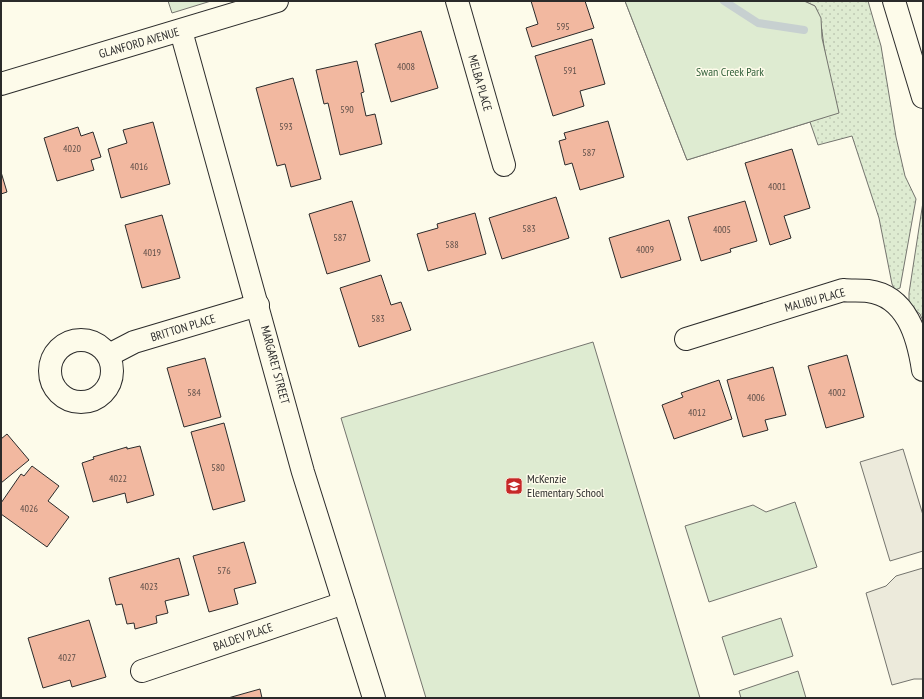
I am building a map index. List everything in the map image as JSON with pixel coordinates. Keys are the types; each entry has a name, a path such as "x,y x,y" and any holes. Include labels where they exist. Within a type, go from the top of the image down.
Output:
{"street":[{"name":"GLANFORD AVENUE","path":"1,84 277,1"},
{"name":"MELBA PLACE","path":"456,1 504,165"},
{"path":"894,1 923,97"},
{"name":"MARGARET STREET","path":"181,31 303,472 374,698"},
{"name":"MALIBU PLACE","path":"686,339 843,290 869,291 891,299 908,317 919,345 923,370"},
{"name":"BRITTON PLACE","path":"109,355 134,342 258,305"},
{"name":"BALDEV PLACE","path":"142,671 344,603"}],"green space":[{"path":"168,1 211,1 172,13"},
{"path":"625,1 809,65 826,58 818,12 815,6 804,1 868,1 881,46 896,137 905,176 916,199 900,288 895,290 892,284 879,218 852,136 818,145 810,122 687,160"},
{"name":"Swan Creek Park","path":"625,1 804,1 815,6 821,18 822,38 839,113 687,160"},
{"path":"923,202 923,321 920,314 909,305 909,293"},
{"path":"593,342 700,698 426,698 341,418"},
{"path":"795,502 817,567 709,602 685,526 753,505 766,512"},
{"path":"781,618 793,656 734,675 722,637"},
{"path":"798,671 806,698 741,698 739,691"}],"shaded area":[{"path":"903,449 923,515 923,551 890,561 860,462"},
{"path":"923,568 923,679 914,679 892,685 866,593 886,586 896,576"}],"building":[{"path":"531,1 585,1 594,28 532,47 526,28 538,24"},
{"path":"421,31 438,88 391,102 375,44"},
{"path":"592,39 605,84 580,91 584,106 553,116 535,56"},
{"path":"357,61 364,92 361,93 366,116 375,114 382,144 340,155 328,103 324,104 316,70"},
{"path":"293,78 321,179 291,187 285,164 277,166 256,88"},
{"path":"608,121 624,177 580,190 572,163 565,165 559,141 566,139 564,133"},
{"path":"153,122 170,184 121,198 108,149 127,143 123,130"},
{"path":"78,127 81,136 93,132 101,157 91,160 94,170 57,181 44,138"},
{"path":"792,149 810,208 784,216 791,238 770,245 745,163"},
{"path":"1,172 7,192 1,194"},
{"path":"556,197 569,238 502,259 489,218"},
{"path":"352,201 370,261 327,274 309,214"},
{"path":"745,201 757,241 730,249 731,252 701,261 688,217"},
{"path":"475,213 486,254 428,271 417,234 438,228 437,224"},
{"path":"162,215 180,278 142,288 125,225"},
{"path":"669,220 681,260 621,278 609,238"},
{"path":"381,275 391,305 401,302 411,330 359,347 340,288"},
{"path":"847,355 864,417 826,428 808,366"},
{"path":"205,358 221,417 184,427 167,368"},
{"path":"773,367 786,415 765,420 768,430 743,437 727,380"},
{"path":"719,380 732,419 674,439 662,405 683,397 681,393"},
{"path":"224,423 245,501 213,510 191,432"},
{"path":"7,434 29,460 1,483 1,439"},
{"path":"140,446 154,495 127,503 125,493 93,502 82,463 94,459 93,457 127,447 127,449"},
{"path":"32,466 59,486 48,501 69,517 47,547 1,514 1,503 21,474 24,476"},
{"path":"244,542 256,583 234,589 238,604 209,612 193,556"},
{"path":"179,558 189,595 165,601 168,613 156,616 157,623 135,629 134,623 127,624 122,604 116,605 109,578"},
{"path":"89,620 106,677 72,687 70,680 43,688 28,638"},
{"path":"260,689 262,698 228,698"}],"waterway":[{"path":"724,1 758,23 804,30"}],"place":[{"name":"McKenzie Elementary School","path":"514,486"}]}
